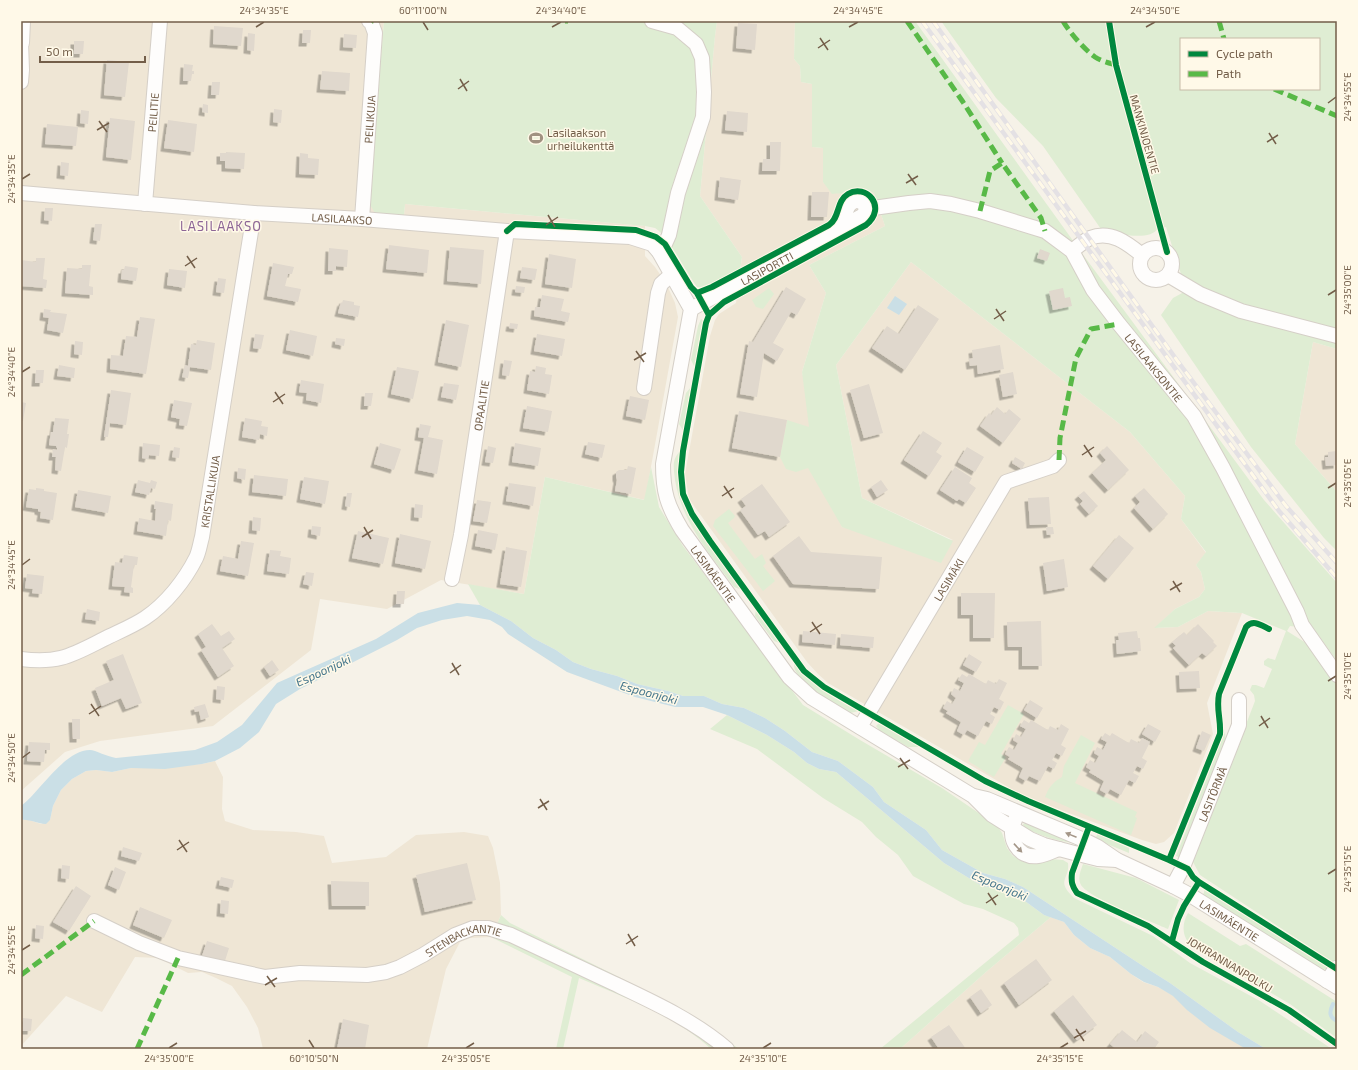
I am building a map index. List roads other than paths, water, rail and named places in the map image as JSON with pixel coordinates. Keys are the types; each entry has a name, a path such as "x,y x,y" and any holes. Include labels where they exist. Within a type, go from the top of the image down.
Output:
{"street":[{"path":"21,74 23,21"},
{"name":"PEILITIE","path":"145,204 160,21"},
{"name":"PEILIKUJA","path":"362,219 375,33 371,22 369,21"},
{"path":"652,21 678,28 696,44 702,58 704,92 703,117 678,193 669,235 659,252 691,309"},
{"name":"LASILAAKSO","path":"21,193 254,213 362,219 507,231 630,237 652,244 659,252"},
{"name":"LASILAAKSONTIE","path":"866,210 930,201 951,204 980,211 1045,231 1072,251 1093,290 1194,416 1223,468 1297,612 1302,625 1337,675"},
{"name":"LASIPORTTI","path":"691,309 843,227 862,216 866,213 866,210"},
{"name":"KRISTALLIKUJA","path":"21,659 35,661 56,660 73,655 145,618 173,592 187,575 196,556 202,537 254,213"},
{"name":"OPAALITIE","path":"452,579 461,535 507,231"},
{"path":"1072,251 1090,238 1106,236 1119,238 1142,255"},
{"path":"1152,248 1162,249 1172,261 1171,271 1168,275 1154,281 1144,276 1140,267 1142,255 1152,248"},
{"path":"644,388 660,284 672,274"},
{"path":"1168,275 1200,294 1241,311 1337,336"},
{"name":"LASIMÄENTIE","path":"691,309 663,464 663,482 666,499 682,530 789,676 812,698 973,796 992,815 1012,828 1012,841 1024,854 1028,856 1038,856 1060,849 1098,858 1117,860"},
{"name":"LASIMÄKI","path":"860,727 1006,482 1053,466 1059,460"},
{"name":"LASITÖRMÄ","path":"1173,886 1239,725 1239,700"},
{"name":"LASIMÄENTIE","path":"973,796 986,799 1084,840 1098,847 1117,860 1173,886 1332,984"},
{"path":"1012,828 1014,822 1021,814"},
{"name":"STENBACKANTIE","path":"94,921 139,943 178,958 265,977 300,973 367,975 386,972 400,967 423,955 455,935 473,928 488,928 511,935 655,1003 712,1036 727,1049"},
{"path":"1332,984 1336,968"}],"water":[{"path":"895,296 907,304 899,315 887,308"},
{"name":"Espoonjoki","path":"457,603 480,605 511,621 533,638 556,650 573,662 591,669 617,676 637,684 683,696 704,696 722,704 744,708 765,718 812,752 838,761 873,787 884,802 926,830 942,850 983,873 1005,879 1023,887 1170,983 1238,1032 1266,1049 1246,1049 1210,1028 1187,1010 1173,996 1158,987 1144,982 1131,974 1110,957 1090,948 1074,935 1064,922 1044,915 1010,890 982,886 944,863 836,772 819,769 807,763 794,752 767,735 727,715 703,707 675,707 635,697 567,672 508,634 502,627 490,620 467,616 442,620 417,628 397,640 300,689 276,704 259,732 240,748 215,761 165,769 131,768 112,772 96,770 86,771 72,779 61,790 53,806 50,820 46,824 21,820 21,806 62,764 80,752 92,750 116,758 195,750 217,742 242,725 277,683 376,639 418,613"}],"waterway":[{"path":"1333,1004 1330,1014 1332,1018 1337,1021"}],"railway":[{"path":"922,21 1279,511 1337,578"},
{"path":"933,21 1179,363 1286,506 1337,563"}],"place":[{"name":"Lasilaakson urheilukenttä","path":"536,138"}],"district":[{"name":"LASILAAKSO","path":"221,226"}]}
